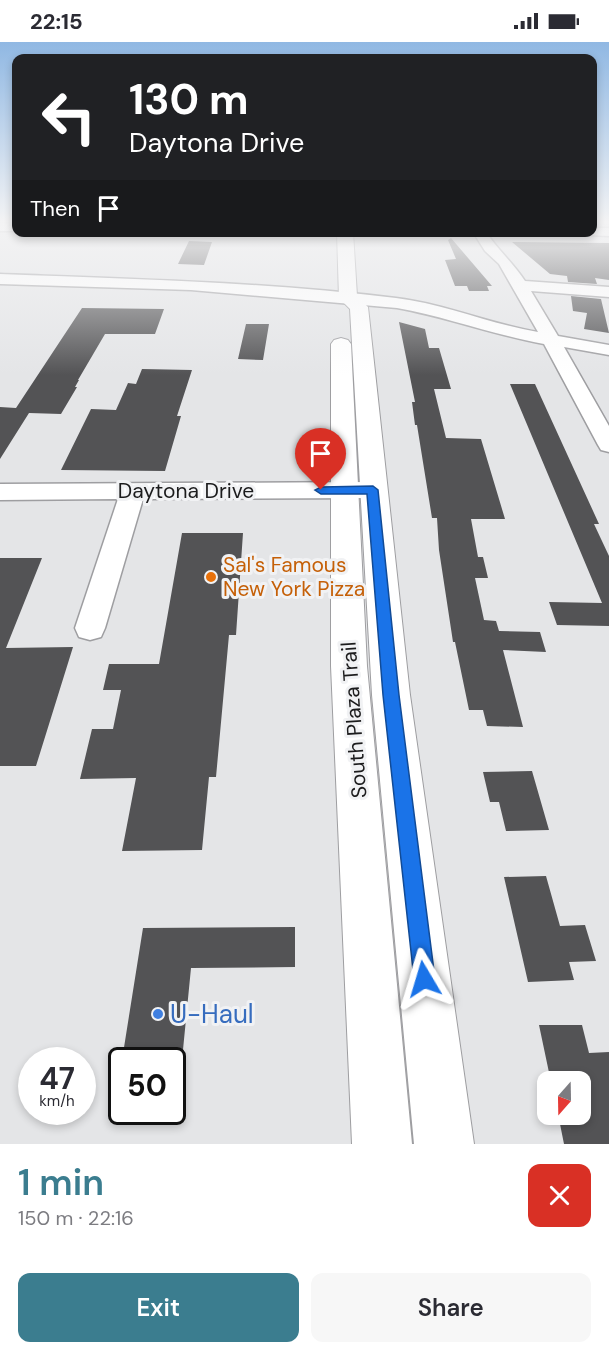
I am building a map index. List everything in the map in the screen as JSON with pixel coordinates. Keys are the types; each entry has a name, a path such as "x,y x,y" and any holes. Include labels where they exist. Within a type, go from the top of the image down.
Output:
{"main road":[{"name":"South Plaza Trail","path":"347,272 348,298 340,306 358,490 391,695 444,1144"},
{"name":"South Plaza Trail","path":"358,490 349,666 382,1144"}],"street":[{"path":"510,272 520,285 609,445"},
{"path":"0,279 191,285 348,298 423,307 488,328 609,350"},
{"path":"520,285 609,292"},
{"name":"Daytona Drive","path":"0,492 358,490"},
{"path":"90,628 133,492"}],"building":[{"path":"450,272 480,272 492,286 487,286 489,291 469,291 467,286 455,286"},
{"path":"548,272 609,272 609,280 595,278 597,284 568,282 567,276"},
{"path":"571,296 601,299 609,333 584,329 587,313 573,311"},
{"path":"82,308 164,309 155,334 105,334 61,414 29,413 0,459 0,407 16,408"},
{"path":"399,322 425,329 429,348 439,348 451,389 434,389 446,438 481,439 505,519 471,519 478,557 483,557 488,578 475,578 484,620 496,621 499,631 540,632 546,652 503,650 523,727 487,726 483,710 469,710 455,642 453,642 439,550 437,518 432,518 417,425 415,425 412,402 415,402"},
{"path":"246,324 269,324 263,360 238,359"},
{"path":"142,369 192,370 177,416 181,416 165,471 61,470 91,409 116,410 128,383 136,384"},
{"path":"510,384 535,384 599,524 594,524 609,556 609,626 557,625 549,602 602,603"},
{"path":"182,533 243,533 236,635 229,635 216,777 209,777 202,850 122,851 136,778 80,779 92,729 113,729 121,690 103,690 109,664 159,664"},
{"path":"0,558 42,558 6,648 73,647 36,766 0,766"},
{"path":"532,771 549,830 506,831 499,802 490,802 483,772"},
{"path":"546,876 560,926 585,925 596,961 569,962 574,980 528,982 504,877"},
{"name":"U-Haul","path":"295,927 295,967 191,968 183,1047 124,1047 143,928"},
{"path":"539,1025 582,1025 589,1053 609,1052 609,1144 564,1144 560,1125 591,1125 591,1071 549,1071"}],"place":[{"name":"Sal's Famous New York Pizza","path":"211,577"},
{"name":"U-Haul","path":"158,1014"}],"route":[{"path":"321,490 373,490 391,695 424,979"}]}
